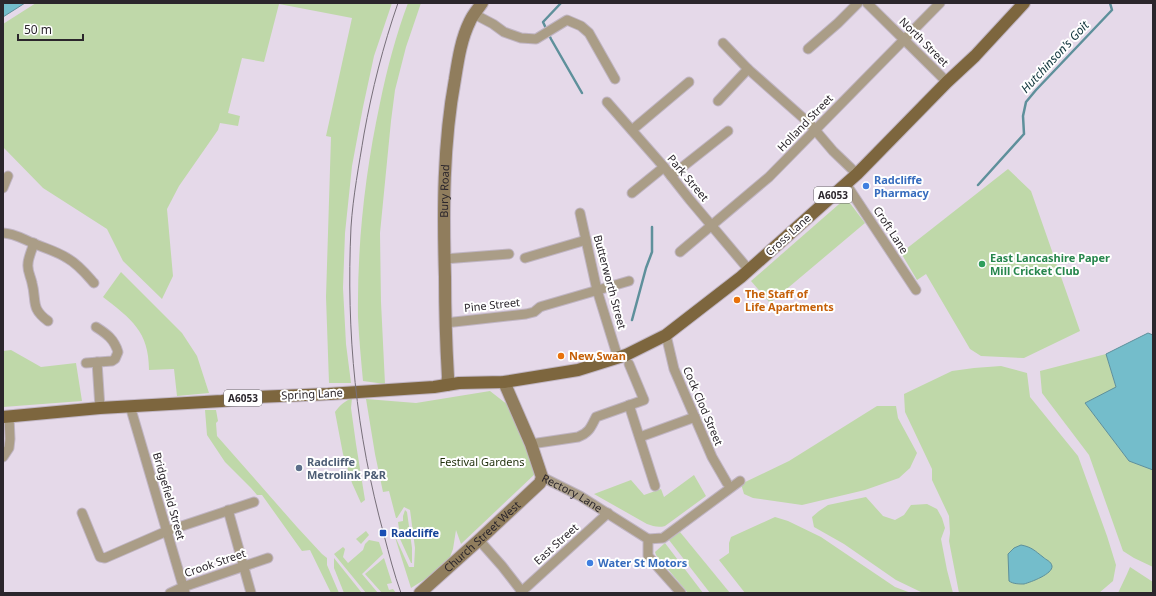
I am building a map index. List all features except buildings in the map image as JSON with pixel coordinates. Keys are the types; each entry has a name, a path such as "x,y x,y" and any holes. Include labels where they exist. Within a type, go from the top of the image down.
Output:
{"main road":[{"name":"Cross Lane","path":"624,361 666,335 741,278 846,184 947,82 975,56 1020,4"},
{"name":"Spring Lane","path":"6,416 100,408 222,401 256,397 417,389 447,385 504,382 624,361"}],"street":[{"name":"Bury Road","path":"447,385 448,377 443,227 448,124 452,92 464,36 470,21 482,3"},
{"path":"808,49 858,3"},
{"name":"North Street","path":"867,3 947,82"},
{"name":"Holland Street","path":"680,252 769,177 816,131 940,3"},
{"path":"474,14 493,24 504,32 522,38 536,39 567,20 581,26 589,33 615,79"},
{"path":"723,43 748,69 810,124 833,151 857,174"},
{"path":"718,101 748,69"},
{"path":"632,130 689,82"},
{"name":"Park Street","path":"607,102 664,167 749,270"},
{"path":"671,176 728,131"},
{"path":"632,193 664,167"},
{"path":"3,188 8,176"},
{"name":"Croft Lane","path":"846,184 916,290"},
{"name":"Butterworth Street","path":"580,213 598,290 624,361 644,400 629,405"},
{"path":"3,233 8,233 69,258 82,269 94,283"},
{"path":"525,258 586,240"},
{"path":"34,243 28,264 28,272 33,284 34,303 37,311 48,322"},
{"path":"444,258 509,254"},
{"name":"Pine Street","path":"445,322 526,314 534,312 540,307 629,281"},
{"path":"86,363 112,361 115,359 118,352 112,338 96,327"},
{"name":"Cock Clod Street","path":"666,335 674,369 712,457 727,483"},
{"path":"97,362 100,408"},
{"name":"Rectory Lane","path":"504,382 531,444 542,477 580,496 648,539"},
{"path":"531,444 578,437 588,431 596,416 629,405 655,486"},
{"name":"Bridgefield Street","path":"130,406 184,590"},
{"path":"3,457 8,448 10,439 6,416"},
{"path":"640,437 695,417"},
{"name":"Church Street West","path":"420,593 540,482 542,477"},
{"path":"681,593 648,556 648,539 663,538 740,481"},
{"path":"82,513 100,557 105,558 167,531 254,502"},
{"path":"228,510 251,593"},
{"name":"East Street","path":"522,592 608,513"},
{"path":"479,540 522,592"},
{"name":"Crook Street","path":"170,593 184,590 268,558"}],"green space":[{"path":"36,3 392,3 374,56 352,166 345,233 343,288 346,344 351,383 329,383 326,297 331,137 326,136 352,18 279,4 264,62 242,58 228,113 240,116 238,126 220,123 218,130 179,186 167,209 173,276 162,299 123,261 107,229 43,188 3,147 3,24"},
{"path":"408,3 421,3 406,47 395,90 380,233 381,302 385,384 363,381 358,317 359,263 366,182 375,129 389,65"},
{"name":"East Lancashire Paper Mill Cricket Club","path":"1008,169 1031,191 1080,331 1024,358 981,356 970,349 926,274 917,280 901,253"},
{"path":"846,198 865,223 770,303 751,281"},
{"path":"121,272 182,333 197,356 209,393 177,396 174,369 149,370 146,345 142,336 130,319 103,297"},
{"path":"11,350 41,367 76,363 82,401 3,407 3,351"},
{"path":"1106,354 1116,388 1085,403 1129,461 1153,470 1153,567 1123,551 1089,455 1042,393 1040,371"},
{"path":"1001,366 1027,373 1030,397 1078,456 1116,565 1113,581 1099,593 959,593 949,541 949,516 932,480 932,469 905,412 904,394 952,371"},
{"name":"Festival Gardens","path":"490,391 508,405 536,473 461,544 456,530 450,557 427,578 411,588 394,534 409,567 414,567 415,548 410,510 404,507 396,518 389,491 383,492 366,399 416,403"},
{"path":"352,398 351,408 365,500 361,503 352,483 343,454 335,412 347,400"},
{"path":"877,406 896,406 898,418 917,453 910,468 899,478 865,490 802,505 753,498 744,494 741,484 789,461"},
{"path":"205,410 216,410 218,421 216,423 217,436 297,527 327,558 327,565 339,593 331,593 310,550 302,551 262,495 257,495 225,462 207,435"},
{"path":"694,475 706,496 662,527 647,524 594,494 631,480 644,495 661,489 664,497"},
{"path":"866,497 883,516 895,520 904,515 911,505 927,504 937,509 945,528 941,539 953,593 923,593 896,580 844,544 814,527 812,517 828,505"},
{"path":"405,510 407,512 412,548 412,563 396,530 399,529 398,522 403,521"},
{"path":"775,517 788,521 821,537 895,587 911,593 745,593 719,560 729,553 729,543 731,537"},
{"path":"366,531 369,535 361,544 356,539"},
{"path":"680,532 730,593 710,593 669,540"},
{"path":"369,540 379,542 383,554 362,574 378,593 366,593 334,554 343,547 345,549 343,557 348,563 363,550 365,544"},
{"path":"665,543 703,593 688,593 656,555 655,552"},
{"path":"334,558 362,593 344,593 334,568"},
{"path":"384,558 392,583 387,584 389,590 393,589 396,593 382,593 365,574"},
{"path":"1130,567 1153,582 1153,593 1118,593"}],"water":[{"path":"3,3 25,3 3,17"},
{"path":"1148,333 1153,335 1153,470 1129,461 1085,403 1116,387 1106,354"},
{"path":"1021,545 1033,550 1050,562 1052,566 1049,572 1045,575 1024,584 1009,581 1008,554 1014,548"}],"waterway":[{"path":"561,3 543,22 582,93"},
{"name":"Hutchinson's Goit","path":"978,185 1024,134 1023,116 1026,102 1112,10 1110,3"},
{"path":"632,320 646,268 652,252 652,227"}],"tram line":[{"path":"398,3 378,68 356,180 351,227 350,306 355,382 366,459 374,497 401,593"}],"place":[{"name":"Radcliffe Pharmacy","path":"866,186"},
{"name":"East Lancashire Paper Mill Cricket Club","path":"982,264"},
{"name":"The Staff of Life Apartments","path":"737,300"},
{"name":"New Swan","path":"561,356"},
{"name":"Radcliffe Metrolink P&R","path":"299,468"},
{"name":"Radcliffe","path":"383,533"},
{"name":"Water St Motors","path":"590,563"}]}
